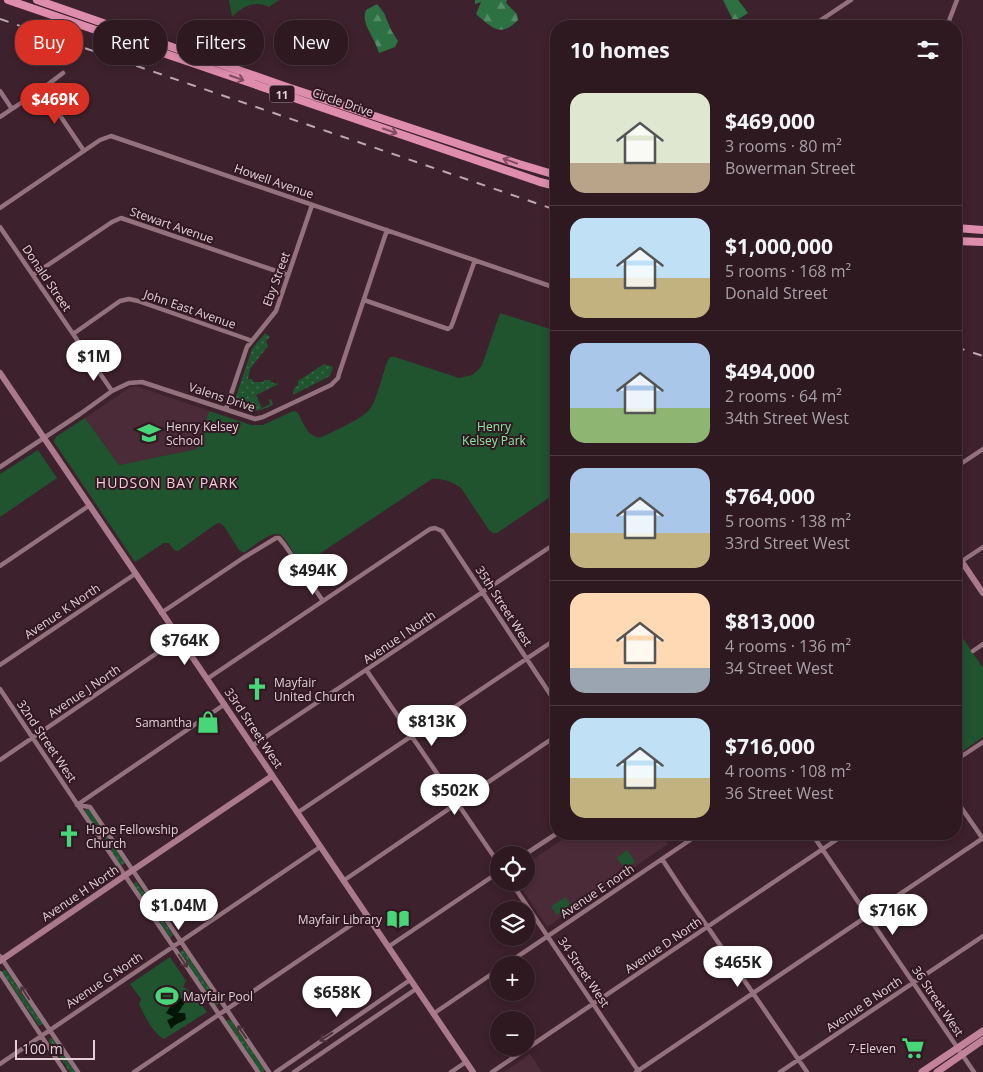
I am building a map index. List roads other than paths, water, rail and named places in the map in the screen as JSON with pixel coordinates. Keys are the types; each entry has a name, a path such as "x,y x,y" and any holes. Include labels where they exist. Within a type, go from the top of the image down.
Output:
{"highway":[{"name":"Circle Drive","path":"8,0 550,184"},
{"name":"Circle Drive","path":"37,0 284,86 550,173"},
{"path":"962,228 983,230"},
{"path":"962,241 983,242"}],"main road":[{"name":"33rd Street West","path":"0,373 473,1072"},
{"path":"962,567 983,593"},
{"name":"Avenue H North","path":"1,959 272,776"},
{"path":"937,1072 983,1031"},
{"path":"922,1072 983,1040"}],"street":[{"path":"821,20 851,0"},
{"path":"949,20 957,0"},
{"path":"0,117 63,74"},
{"path":"42,89 84,151"},
{"path":"0,91 12,109"},
{"name":"Howell Avenue","path":"0,208 100,140 111,136 550,286"},
{"name":"Eby Street","path":"226,409 247,347 276,310 312,205"},
{"name":"Stewart Avenue","path":"33,275 112,222 121,218 288,275"},
{"name":"Donald Street","path":"0,227 112,391"},
{"name":"Valens Drive","path":"0,467 112,391 129,383 142,382 255,419 259,419 331,385 338,378 387,230"},
{"path":"364,300 448,329 453,322 475,260"},
{"name":"John East Avenue","path":"73,334 120,301 129,299 251,341"},
{"path":"962,463 983,449"},
{"path":"0,566 90,505"},
{"name":"35th Street West","path":"323,601 430,529 435,528 442,531 550,694"},
{"path":"161,613 276,538 279,538 284,544 323,601 207,678"},
{"name":"Avenue I North","path":"252,746 367,671 550,547"},
{"path":"962,561 983,547"},
{"name":"Avenue K North","path":"0,665 136,574"},
{"name":"Avenue J North","path":"0,760 179,638"},
{"path":"297,813 550,643"},
{"path":"973,651 983,644"},
{"path":"367,671 490,851"},
{"name":"32nd Street West","path":"0,689 258,1072"},
{"path":"77,805 224,704"},
{"path":"343,881 550,740"},
{"path":"962,756 983,742"},
{"name":"32nd Street West","path":"77,805 90,807 270,1072"},
{"path":"638,1071 983,838 962,808"},
{"path":"535,848 550,838"},
{"name":"Avenue E north","path":"518,956 690,840"},
{"name":"36 Street West","path":"816,840 974,1072"},
{"name":"Avenue D North","path":"492,1072 836,840"},
{"name":"Avenue G North","path":"0,1064 320,847"},
{"path":"662,859 807,1072"},
{"path":"388,947 490,878"},
{"name":"34 Street West","path":"517,891 638,1071"},
{"path":"134,1072 366,915"},
{"name":"Avenue B North","path":"780,1072 983,936"},
{"path":"1,959 78,1072"},
{"path":"0,973 65,1072"},
{"path":"433,1014 490,975"},
{"path":"276,1072 410,980"},
{"path":"294,1072 416,989"},
{"path":"451,1072 466,1062"}],"railway":[{"path":"0,19 550,208"},
{"path":"962,349 983,356"}],"place":[{"name":"Henry Kelsey School","path":"149,433"},
{"name":"Mayfair United Church","path":"257,689"},
{"name":"Samantha","path":"208,722"},
{"name":"Hope Fellowship Church","path":"69,836"},
{"name":"Mayfair Library","path":"398,919"},
{"name":"Mayfair Pool","path":"167,996"},
{"name":"7-Eleven","path":"913,1048"}],"district":[{"name":"HUDSON BAY PARK","path":"167,482"}],"park label":[{"name":"Henry Kelsey Park","path":"494,433"}]}
